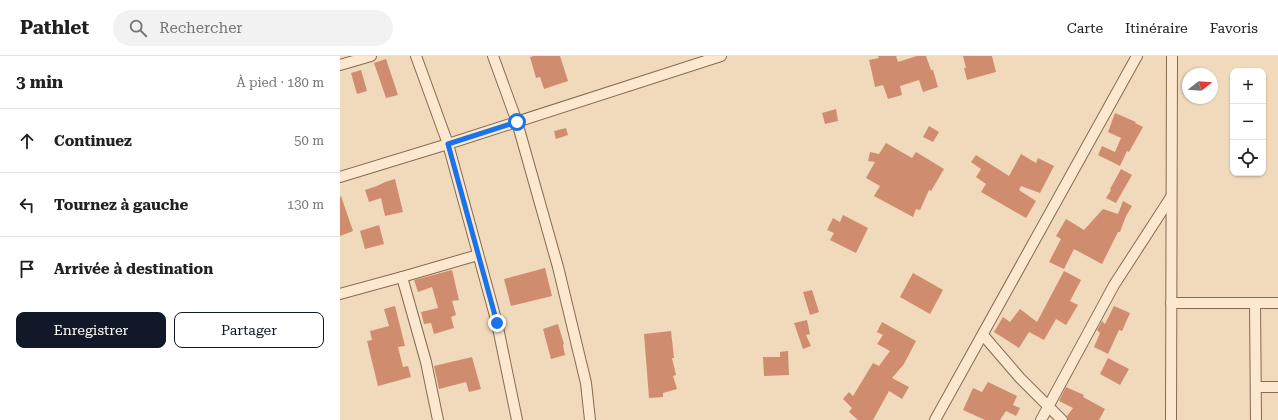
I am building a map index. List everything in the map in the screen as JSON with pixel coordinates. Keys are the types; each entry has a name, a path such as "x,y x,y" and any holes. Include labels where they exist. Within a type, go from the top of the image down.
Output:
{"street":[{"path":"341,63 371,56"},
{"path":"416,56 448,144 497,323 517,420"},
{"path":"493,56 517,122 558,267 586,383 590,420"},
{"path":"340,177 448,144 721,56"},
{"path":"935,420 1137,56"},
{"path":"1171,420 1172,56"},
{"path":"1041,420 1114,285 1172,197"},
{"path":"340,294 478,255"},
{"path":"402,277 426,362 438,420"},
{"path":"1171,303 1278,303"},
{"path":"1255,303 1256,420"},
{"path":"983,335 1020,378 1062,420"},
{"path":"1256,387 1278,387"}],"building":[{"path":"560,56 568,81 544,89 540,77 536,78 530,57"},
{"path":"878,56 896,56 898,62 917,56 926,56 931,70 933,70 938,87 923,92 919,80 900,86 902,95 888,99 883,85 875,87 869,60 879,58"},
{"path":"963,56 992,56 996,72 967,80"},
{"path":"386,59 398,95 386,98 374,63"},
{"path":"361,70 367,91 357,94 351,73"},
{"path":"836,109 838,121 825,124 822,113"},
{"path":"1115,113 1136,122 1135,123 1143,127 1129,152 1127,151 1120,166 1098,155 1102,146 1115,152 1121,138 1108,132"},
{"path":"929,126 939,132 933,142 923,137"},
{"path":"566,128 568,135 556,139 554,131"},
{"path":"886,143 912,158 916,152 944,169 931,191 929,190 920,210 916,209 913,217 874,196 880,186 866,178 875,162 868,161 870,152 879,154"},
{"path":"1021,154 1036,163 1038,158 1054,166 1040,193 1021,186 1019,190 1036,201 1026,218 981,192 986,184 976,177 981,169 971,162 976,155 1009,176"},
{"path":"1121,169 1132,175 1116,203 1106,198"},
{"path":"395,179 403,212 385,216 381,198 369,202 365,190"},
{"path":"341,196 353,231 340,236 340,197"},
{"path":"1123,201 1132,206 1126,216 1120,232 1118,232 1102,264 1074,249 1064,269 1049,262 1061,239 1056,236 1066,219 1084,230 1103,209 1118,214"},
{"path":"843,215 868,228 856,253 830,240 834,233 827,230 833,218 840,222"},
{"path":"379,225 384,244 365,249 360,231"},
{"path":"545,268 552,296 511,306 504,279"},
{"path":"452,270 459,300 452,301 456,315 451,317 454,328 434,334 431,323 424,324 421,312 438,308 432,287 418,292 414,280"},
{"path":"1064,271 1081,280 1070,301 1078,305 1066,325 1056,319 1044,340 1029,332 1019,348 994,332 1003,317 1010,322 1020,309 1037,322"},
{"path":"913,273 943,290 930,314 900,297"},
{"path":"812,290 819,312 810,315 803,292"},
{"path":"395,306 405,346 398,347 403,367 408,366 411,377 378,386 367,341 372,340 370,331 389,326 384,309"},
{"path":"1114,306 1130,313 1122,331 1119,330 1108,354 1094,347 1100,333 1097,330 1102,321 1105,324"},
{"path":"807,320 810,334 806,335 811,346 803,349 794,323"},
{"path":"882,322 916,341 904,364 892,378 909,387 902,399 889,391 873,420 858,420 849,412 852,408 843,399 849,392 853,396 873,363 879,366 890,351 877,344 883,335 877,332"},
{"path":"558,324 564,344 565,355 551,359 543,329"},
{"path":"671,331 674,358 672,358 676,375 673,376 677,389 663,393 663,397 649,398 644,334"},
{"path":"788,351 789,375 764,376 763,357 780,357 780,352"},
{"path":"472,357 481,389 469,392 466,382 439,389 434,366"},
{"path":"1108,358 1129,369 1120,385 1100,374"},
{"path":"988,382 1017,396 1013,405 1020,408 1016,416 1006,411 1000,420 985,420 963,410 973,388 982,392"},
{"path":"1066,387 1084,395 1083,397 1105,409 1099,420 1068,420 1067,416 1073,408 1059,401"}],"route":[{"path":"497,323 448,144 517,122"}]}
